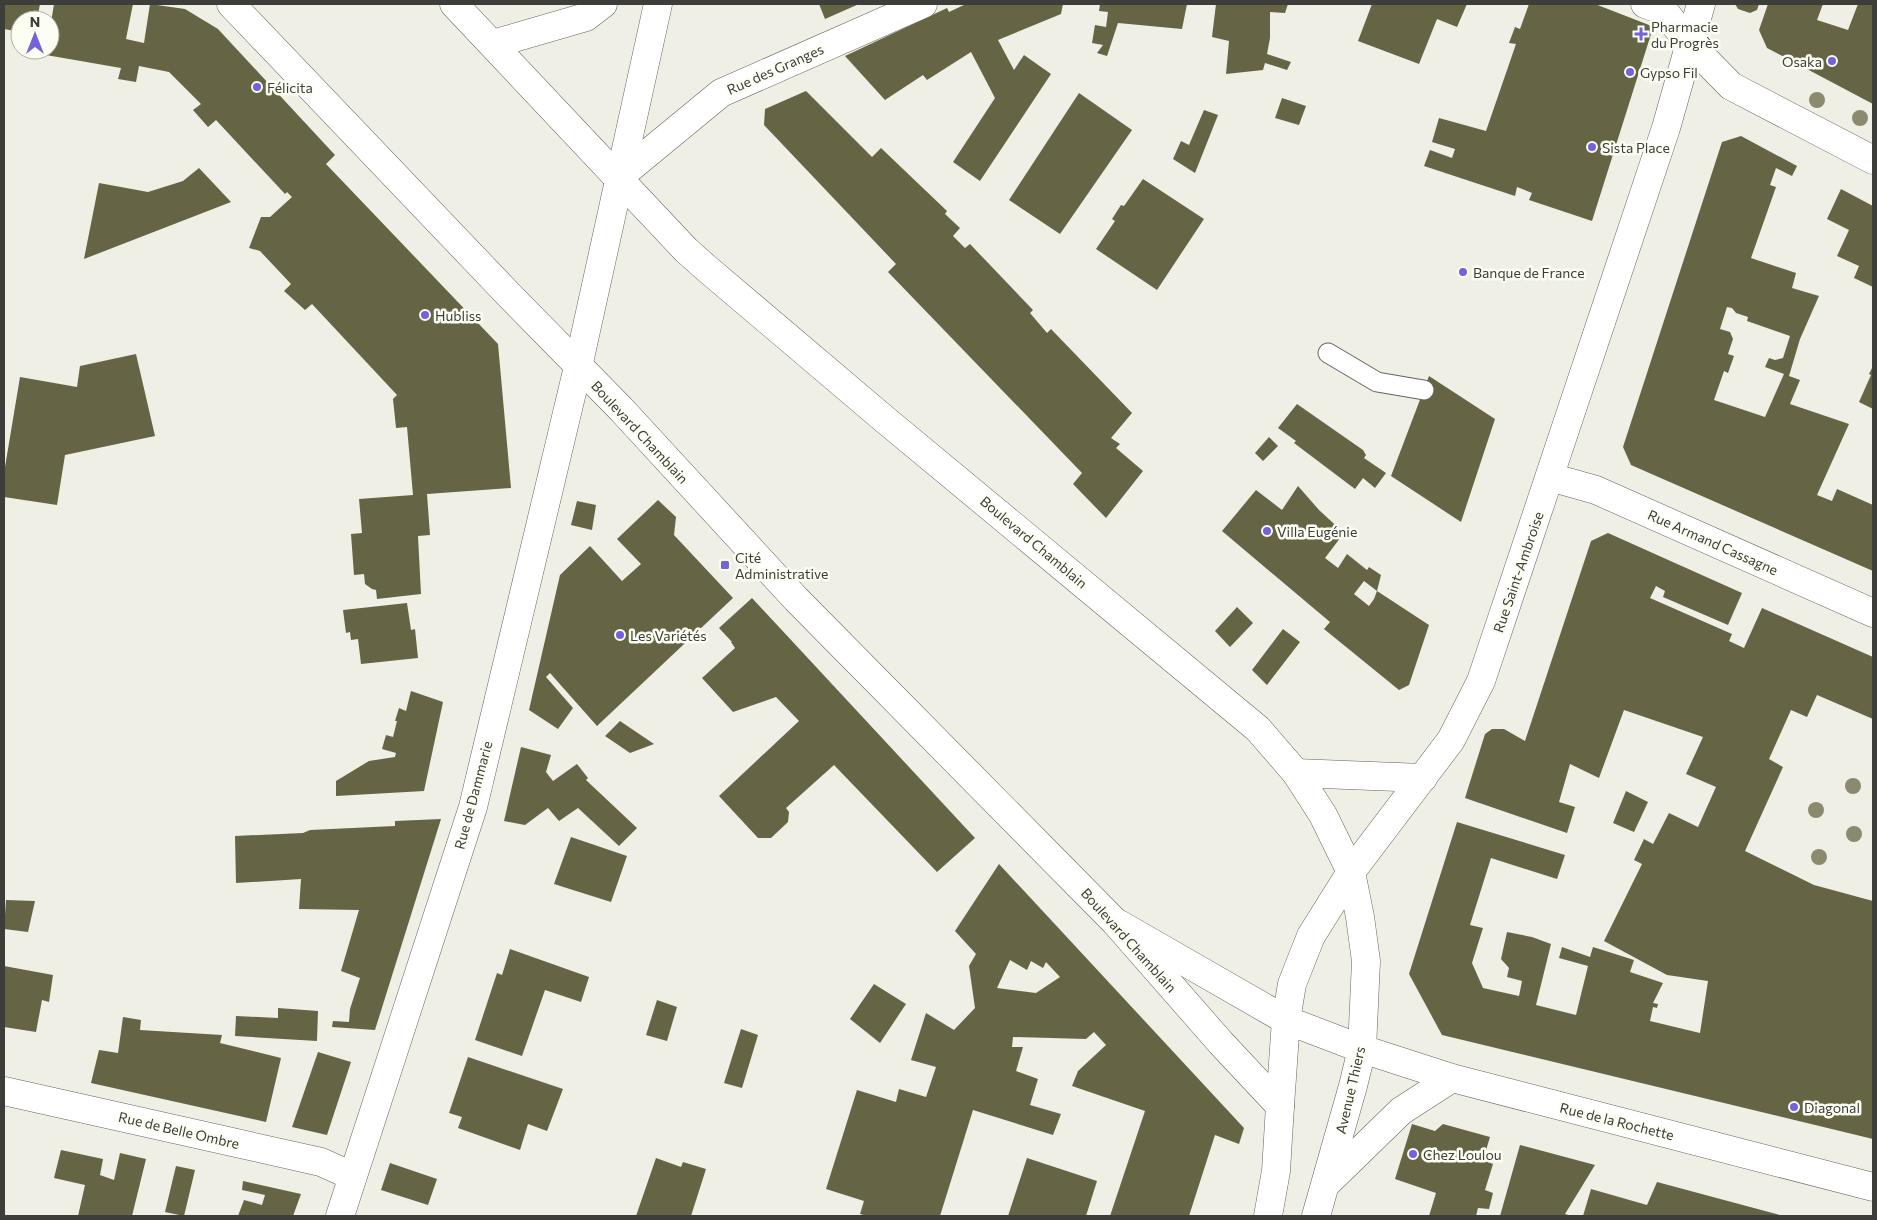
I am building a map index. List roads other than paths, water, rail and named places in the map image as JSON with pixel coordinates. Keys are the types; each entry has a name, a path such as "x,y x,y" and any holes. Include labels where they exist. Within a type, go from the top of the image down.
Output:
{"main road":[{"name":"Boulevard Chamblain","path":"230,4 621,409 796,599 1115,922 1221,1043 1280,1106"},
{"name":"Boulevard Chamblain","path":"454,4 704,267 1258,729 1296,773 1323,815 1351,872 1366,961"},
{"path":"493,44 586,17 603,4"},
{"path":"578,366 658,4"},
{"name":"Rue des Granges","path":"619,177 721,93 923,4"},
{"path":"1645,4 1664,11 1690,44 1731,86 1873,160"},
{"name":"Rue Saint-Ambroise","path":"1280,1106 1286,1020 1292,984 1310,936 1351,872 1451,740 1481,681 1663,138 1701,4"},
{"name":"Rue de Dammarie","path":"340,1216 472,807 578,366"},
{"name":"Rue Armand Cassagne","path":"1550,477 1596,490 1873,613"},
{"path":"1296,773 1423,778"},
{"name":"Rue de la Rochette","path":"1115,922 1286,1020 1362,1049 1452,1078 1873,1187"},
{"name":"Avenue Thiers","path":"1316,1216 1354,1086 1362,1049 1366,961"},
{"path":"1327,1183 1401,1111 1452,1078"},
{"name":"Rue de Belle Ombre","path":"4,1091 322,1162 352,1176"},
{"path":"1268,1216 1276,1171 1280,1106"}],"lane":[{"path":"1328,353 1376,382 1424,390"}],"place":[{"name":"Pharmacie du Progrès","path":"1641,34"},
{"name":"Osaka","path":"1832,61"},
{"name":"Gypso Fil","path":"1630,72"},
{"name":"Félicita","path":"257,87"},
{"name":"Sista Place","path":"1592,147"},
{"name":"Banque de France","path":"1463,272"},
{"name":"Hubliss","path":"425,315"},
{"name":"Villa Eugénie","path":"1267,531"},
{"name":"Cité Administrative","path":"725,565"},
{"name":"Les Variétés","path":"620,635"},
{"name":"Diagonal","path":"1794,1107"},
{"name":"Chez Loulou","path":"1413,1154"}]}
